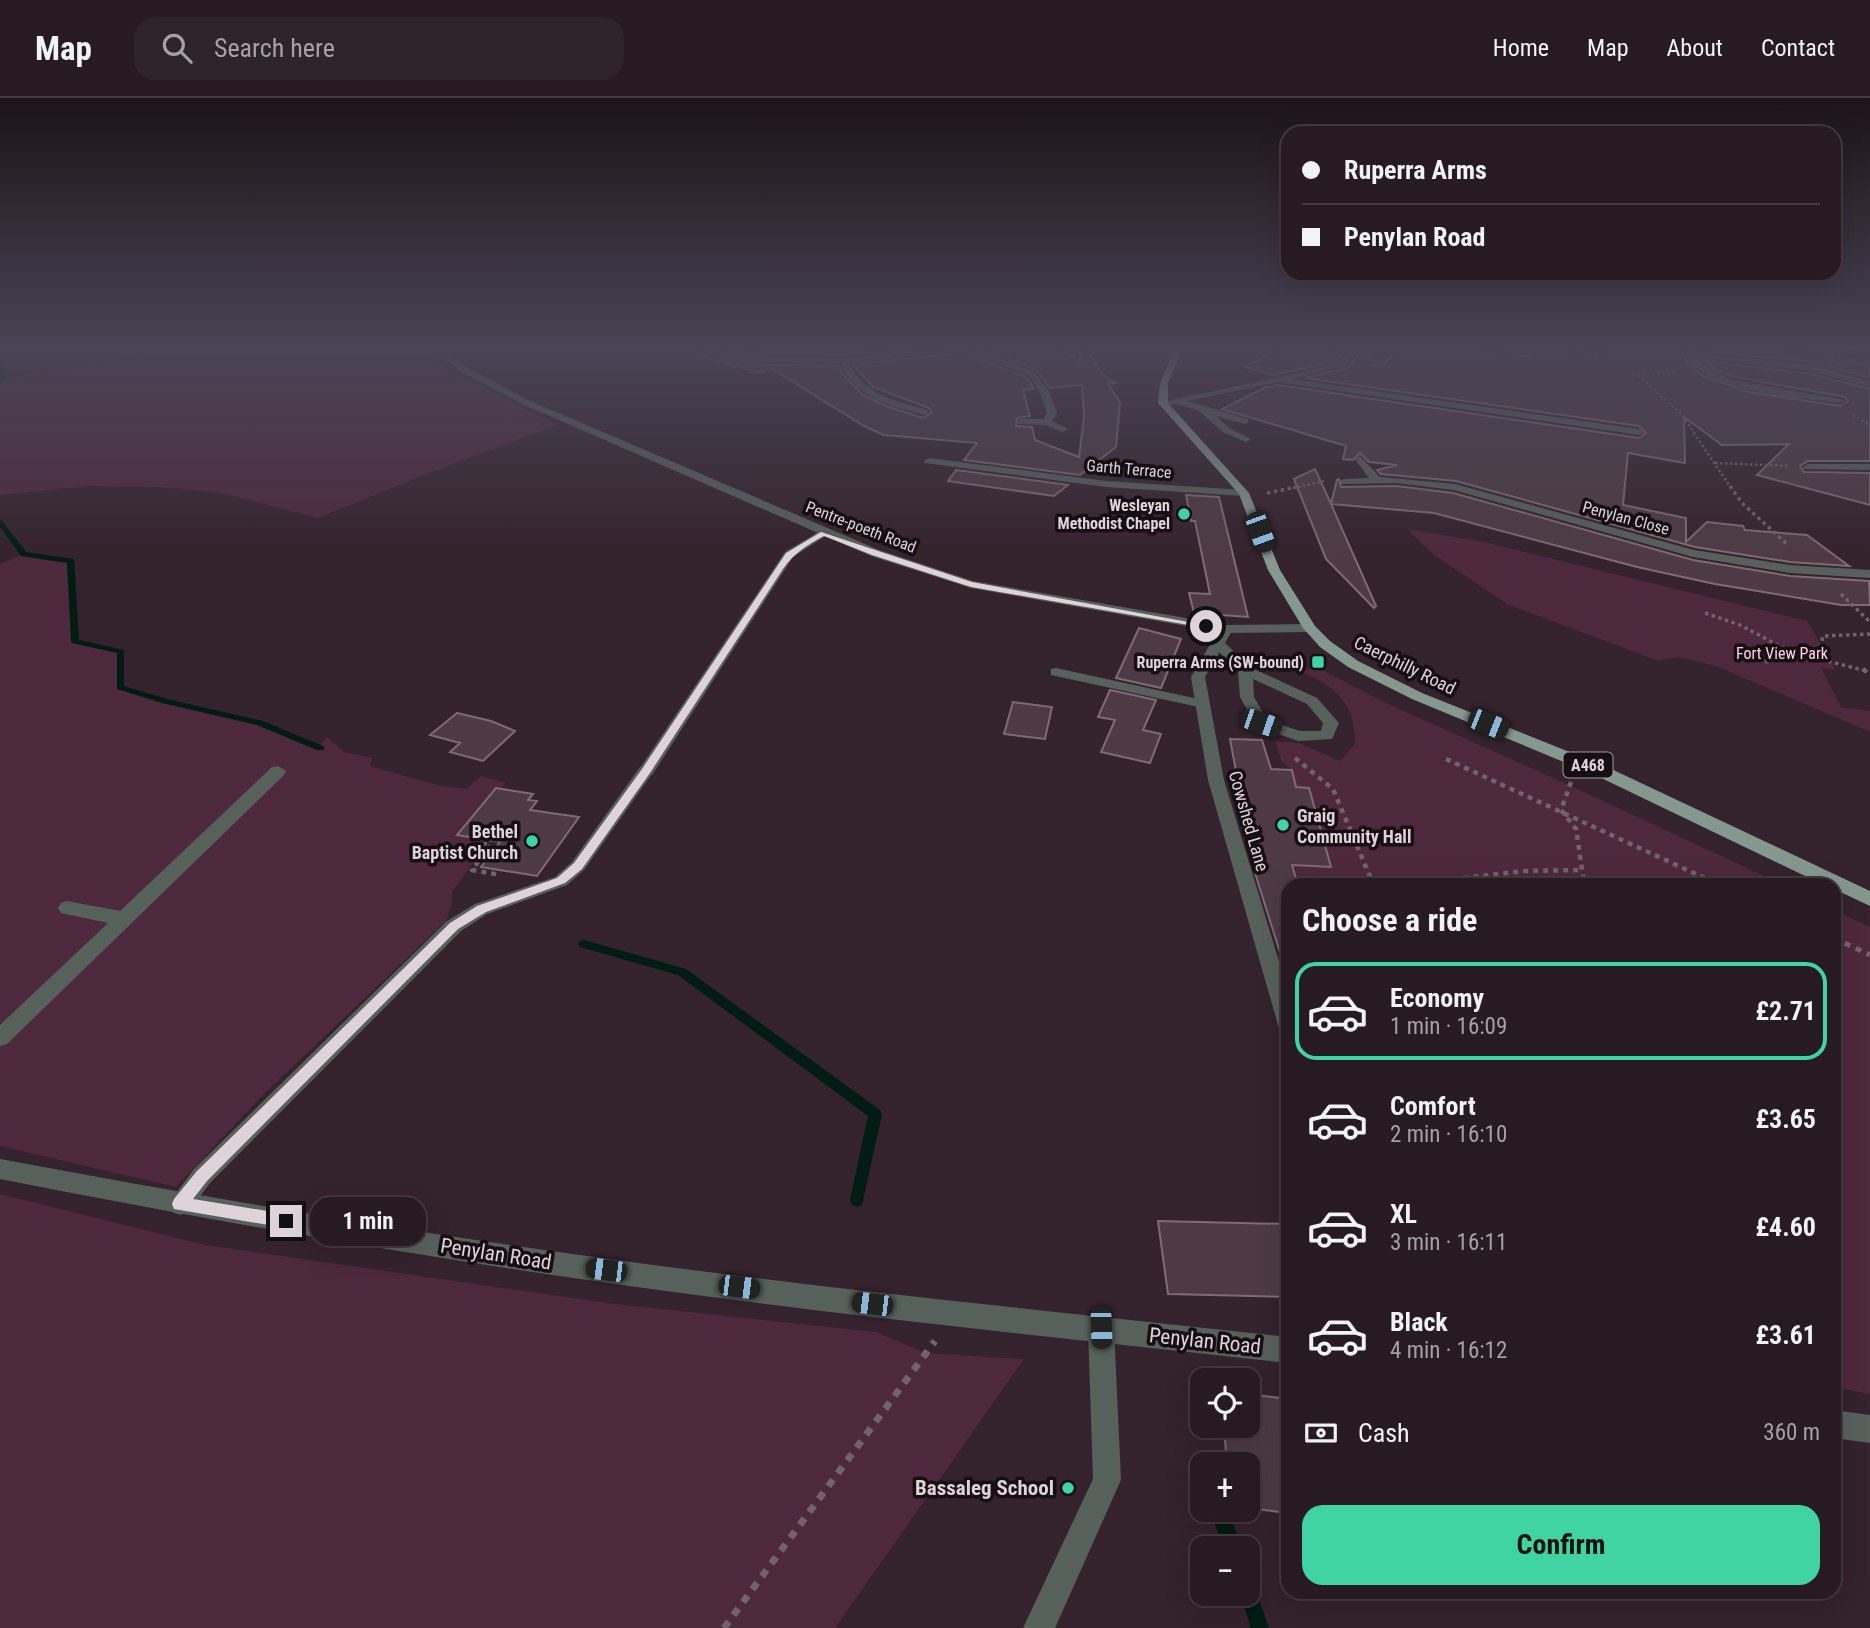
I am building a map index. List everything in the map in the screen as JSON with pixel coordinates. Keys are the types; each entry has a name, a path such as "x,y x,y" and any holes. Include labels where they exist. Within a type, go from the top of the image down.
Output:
{"main road":[{"name":"Caerphilly Road","path":"1176,417 1244,493 1274,570 1310,628 1325,644 1353,664 1418,696 1581,762 1826,878"},
{"name":"Caerphilly Road","path":"1841,885 1870,899"}],"street":[{"name":"Pentre-poeth Road","path":"560,417 824,533 875,553 971,584 1222,637 1310,628"},
{"path":"1047,422 1050,417"},
{"path":"1212,417 1226,430 1247,439"},
{"path":"1232,417 1245,421"},
{"path":"1538,417 1639,432"},
{"path":"1021,422 1047,422 1063,429"},
{"path":"1360,458 1376,480"},
{"name":"Garth Terrace","path":"929,461 1106,484 1244,493"},
{"path":"1808,467 1870,467"},
{"name":"Penylan Close","path":"1345,482 1396,480 1455,487 1693,553 1816,571 1870,574"},
{"path":"180,1204 202,1176 454,926 481,909 561,880 578,866 646,771 789,555 824,533"},
{"path":"1222,637 1245,670 1312,701 1331,723 1327,736 1298,736 1261,723 1247,697 1245,670"},
{"name":"Cowshed Lane","path":"1222,637 1198,677 1216,780 1281,1002"},
{"path":"1056,672 1203,704"},
{"path":"0,1038 278,771"},
{"path":"67,908 125,919"},
{"name":"Penylan Road","path":"0,1169 180,1204 580,1267 1281,1349"},
{"path":"1039,1628 1107,1480 1101,1328"},
{"path":"1841,1424 1870,1429"}],"path":[{"path":"1684,417 1742,503 1870,622"},
{"path":"1715,463 1808,467"},
{"path":"1269,493 1322,481 1345,482"},
{"path":"1705,613 1740,625 1801,654 1866,670 1870,675"},
{"path":"1765,662 1801,654 1821,645 1823,635 1870,634"},
{"path":"1261,723 1275,741 1333,789 1371,878"},
{"path":"1446,759 1705,878"},
{"path":"1560,810 1581,762"},
{"path":"1560,810 1576,829 1585,878"},
{"path":"480,839 477,843 491,845 472,870 505,876"},
{"path":"1463,878 1524,871 1582,870"},
{"path":"1841,941 1870,955"},
{"path":"724,1628 957,1313"}],"green space":[{"path":"0,417 542,417 557,425 318,518 217,492 159,487 88,486 0,495"},
{"name":"Fort View Park","path":"1407,529 1484,542 1807,621 1836,670 1821,668 1841,707 1870,711 1870,732 1716,666 1678,657 1658,661 1507,604 1434,555"},
{"path":"24,554 71,561 75,640 121,652 121,687 165,701 260,723 319,747 327,737 344,752 372,758 370,766 437,785 466,789 481,776 506,783 458,835 477,839 473,845 485,847 452,892 452,904 446,921 263,1095 176,1187 0,1146 0,564"},
{"path":"1291,667 1324,671 1388,704 1768,878 1296,878 1291,865 1331,866 1309,788 1296,787 1292,770 1282,762 1275,741 1299,743 1340,761 1355,744 1354,728 1345,703 1338,694 1317,679"},
{"path":"1841,913 1870,927 1870,1394 1841,1388"},
{"path":"0,1194 205,1245 615,1304 876,1332 926,1353 1024,1359 835,1628 0,1628"}],"building":[{"path":"850,417 1021,417 1017,418 1016,426 1032,427 1035,440 1079,457 1084,417 1119,417 1116,447 1080,475 964,460 977,443 884,435"},
{"path":"1250,417 1499,417 1639,438 1646,433 1639,426 1579,417 1684,417 1685,463 1628,453 1623,505 1686,518 1686,542 1707,522 1743,526 1745,530 1807,535 1849,566 1790,562 1695,547 1456,481 1381,474 1377,470 1397,465 1369,462 1360,453 1353,460 1343,459 1346,446"},
{"path":"1685,417 1870,417 1870,461 1808,461 1800,466 1804,472 1870,473 1870,505 1757,475 1789,444 1722,445"},
{"path":"1315,469 1376,606 1374,608 1326,559 1294,479"},
{"path":"956,470 1068,485 1054,496 948,481"},
{"path":"1339,479 1341,487 1396,486 1453,493 1693,560 1790,576 1869,581 1870,605 1841,605 1715,584 1637,567 1434,513 1331,504"},
{"path":"1186,495 1219,497 1248,617 1221,615 1217,621 1195,617 1189,593 1210,594 1195,521 1191,521"},
{"path":"1139,628 1181,639 1161,688 1116,678"},
{"path":"1110,690 1156,700 1143,730 1161,734 1150,763 1101,752 1115,720 1098,717"},
{"path":"1013,702 1052,707 1045,739 1004,734"},
{"path":"457,713 491,721 515,731 483,761 450,752 460,743 430,735"},
{"name":"Graig Community Hall","path":"1230,739 1262,740 1271,769 1292,770 1296,787 1309,788 1331,867 1292,865 1296,878 1281,878 1281,956 1255,873"},
{"path":"496,788 533,794 528,800 537,801 530,810 579,817 537,876 481,867 500,842 457,835"},
{"path":"1158,1221 1281,1224 1281,1297 1168,1294"},
{"path":"1260,1396 1281,1398 1281,1512 1260,1510 1260,1452 1226,1452 1225,1438 1260,1438"}],"waterway":[{"path":"0,522 24,554 71,561 75,641 121,652 120,687 165,701 260,723 320,748"},
{"path":"584,944 682,972 875,1114 857,1200"},
{"path":"1223,1522 1228,1536"},
{"path":"1253,1606 1260,1628"}],"place":[{"name":"Wesleyan Methodist Chapel","path":"1184,514"},
{"name":"Ruperra Arms (SW-bound)","path":"1318,662"},
{"name":"Graig Community Hall","path":"1283,825"},
{"name":"Bethel Baptist Church","path":"532,841"},
{"name":"Bassaleg School","path":"1068,1488"}],"route":[{"path":"286,1221 180,1204 202,1176 454,926 481,909 561,880 578,866 646,771 779,569 789,555 803,544 824,533 875,553 971,584 1206,626"}]}
